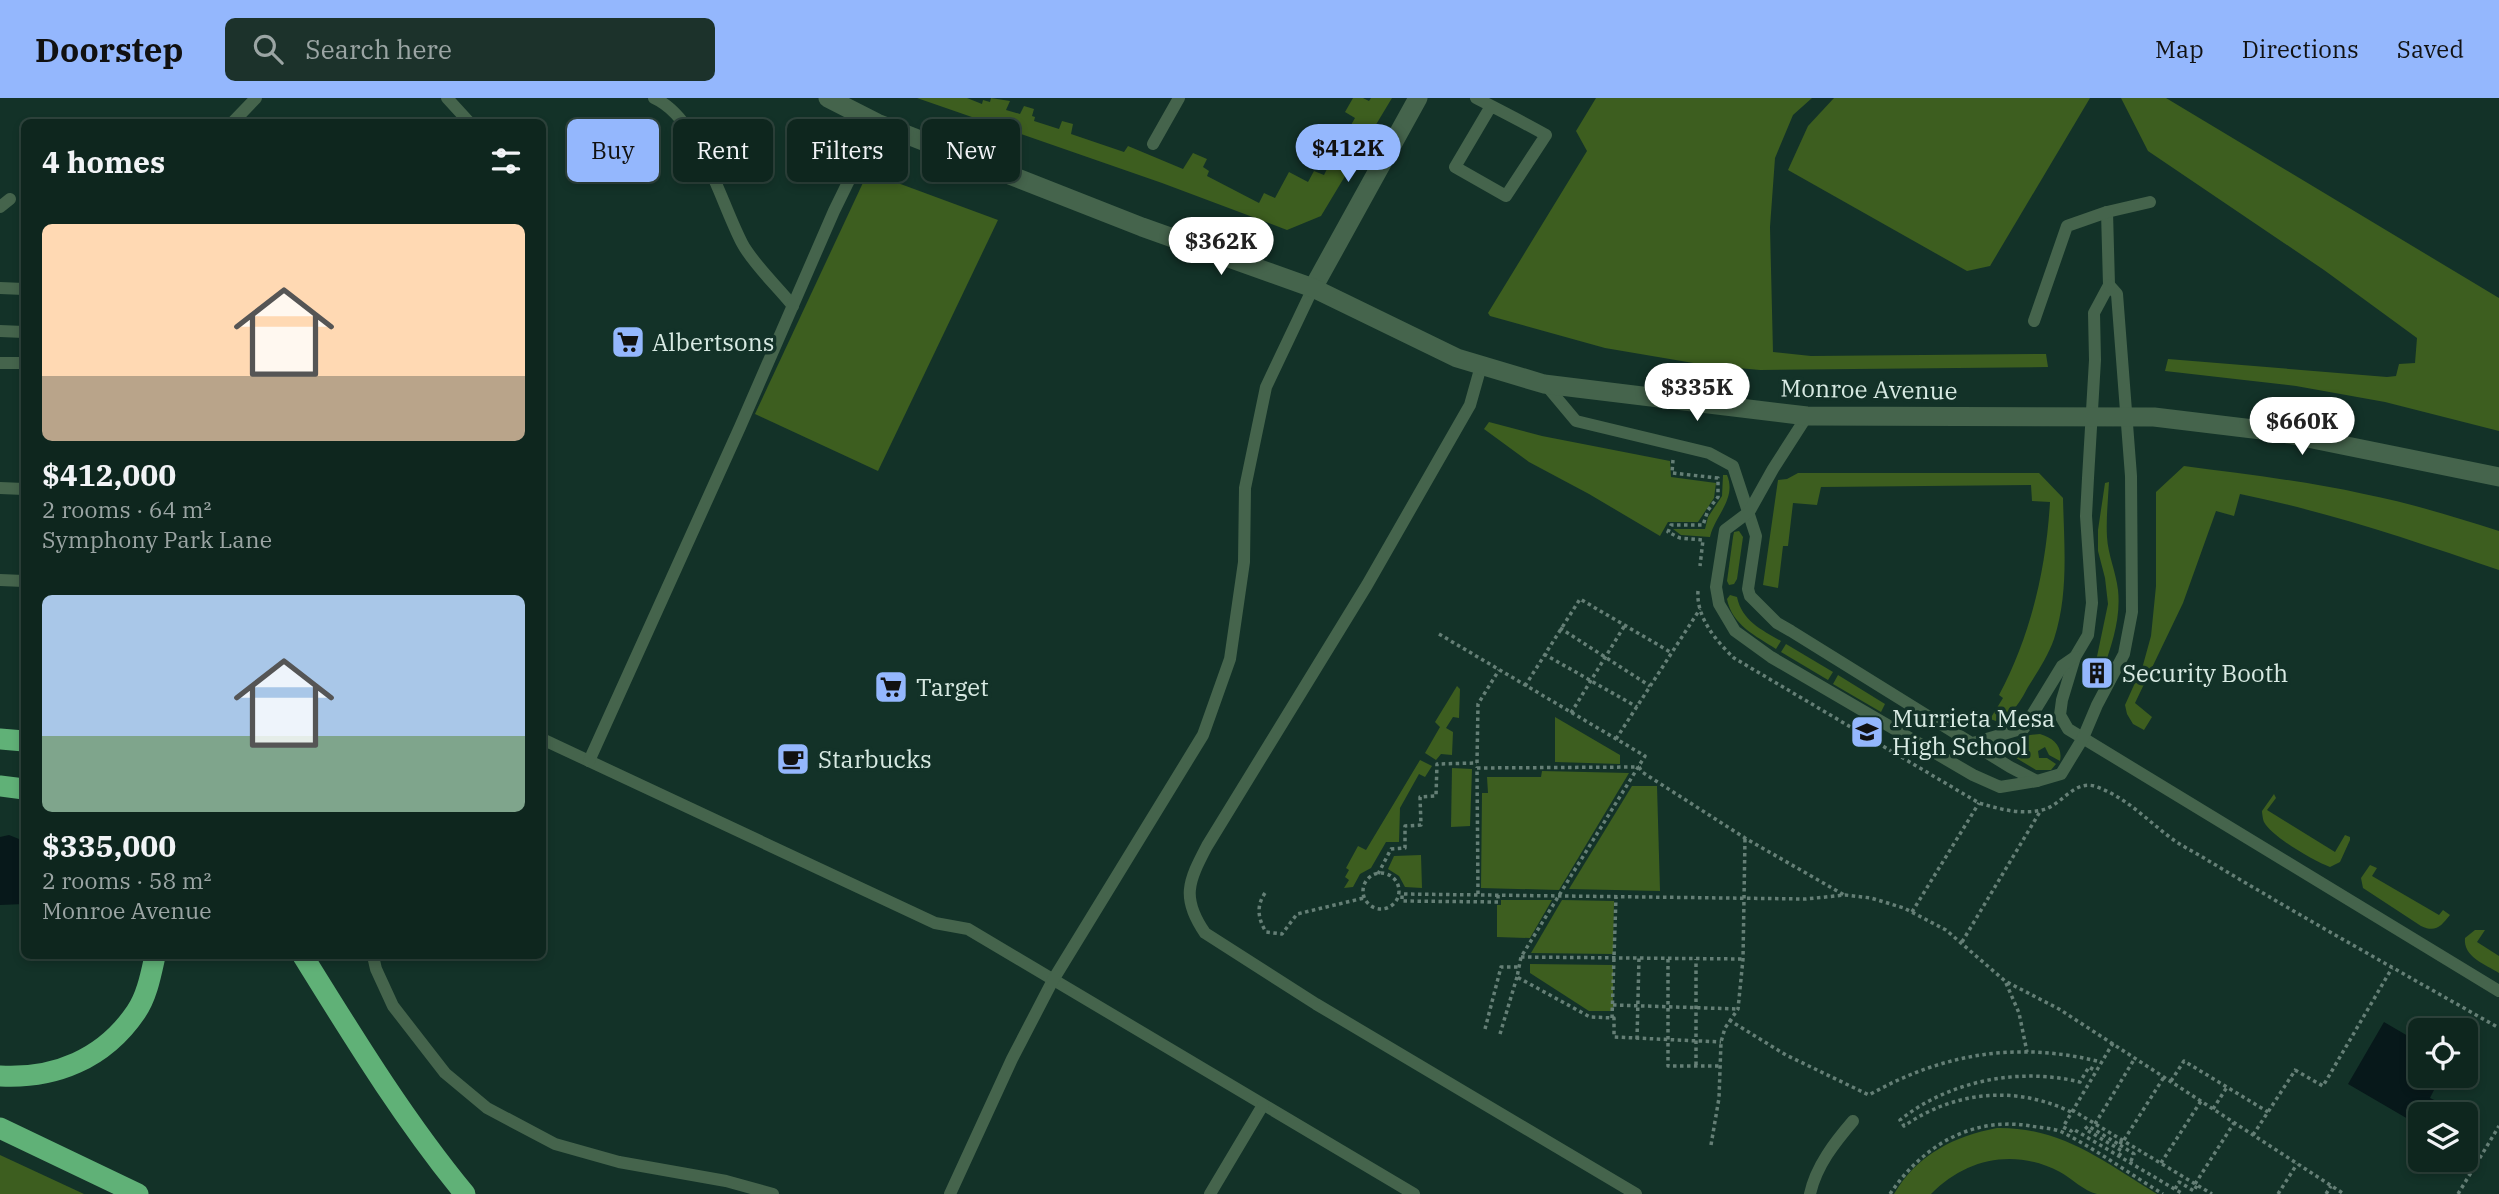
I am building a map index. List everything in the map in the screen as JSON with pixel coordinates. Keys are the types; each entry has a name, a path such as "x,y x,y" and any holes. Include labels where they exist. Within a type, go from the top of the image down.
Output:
{"highway":[{"path":"0,738 21,741"},
{"path":"0,786 21,789"},
{"path":"0,1076 26,1078 62,1070 96,1052 114,1037 136,1011 154,959"},
{"path":"305,959 365,1056 465,1194"},
{"path":"0,1128 138,1194"}],"street":[{"name":"Monroe Avenue","path":"828,98 869,119"},
{"path":"1313,288 1418,98"},
{"name":"Monroe Avenue","path":"908,135 1142,227 1313,288 1457,359 1544,384 1808,416 2154,417 2278,432 2499,477"}],"lane":[{"path":"236,119 256,98"},
{"path":"447,98 466,119"},
{"path":"654,98 662,102 689,129 743,246 793,306"},
{"path":"1153,144 1179,98"},
{"path":"1476,98 1546,135 1506,196 1455,167 1491,106"},
{"path":"589,761 848,182"},
{"path":"2034,321 2067,226 2107,212 2150,202"},
{"path":"2107,212 2109,285 2094,313 2095,360 2086,516 2092,603 2088,635 2075,657 2060,715 2068,729 2499,991"},
{"path":"1808,416 1773,468 1749,512 1725,530 1716,587 1719,604 1735,631 1771,657 1973,775 2000,787 2061,774 2083,738 2124,653 2132,612 2131,476 2117,294 2109,285"},
{"path":"0,288 21,289"},
{"path":"950,1194 1012,1059 1053,980 1203,734 1230,659 1244,562 1245,488 1266,387 1313,288"},
{"path":"0,331 21,331"},
{"path":"0,363 21,363"},
{"path":"1481,366 1470,405 1367,585 1207,846 1194,871 1188,896 1198,923 1205,933 1328,1011 1636,1194"},
{"path":"1544,384 1576,421 1709,453 1732,466 1756,536 1748,589 1754,602 1777,623 2037,781"},
{"path":"0,488 21,489"},
{"path":"0,580 21,582"},
{"path":"1973,743 2024,728 2062,666 2075,657"},
{"path":"546,741 935,923 968,929 1414,1194"},
{"path":"374,959 393,1006 445,1073 487,1108 555,1144 619,1163 713,1178 773,1194"},
{"path":"1210,1194 1263,1104"},
{"path":"1810,1194 1819,1168 1834,1143 1853,1121"}],"path":[{"path":"1525,685 1580,599 1672,653"},
{"path":"1616,739 1700,609"},
{"path":"1571,713 1625,625"},
{"path":"1560,628 1650,686"},
{"path":"1439,634 1644,756 1521,957 1500,1034"},
{"path":"1545,654 1637,707"},
{"path":"1478,894 1478,705 1499,670"},
{"path":"1639,767 1437,764 1436,796 1420,797 1422,825 1405,826 1405,848 1391,849 1378,874 1366,880 1362,892 1364,898 1372,908 1385,909 1395,903 1402,894 1807,899 1845,895 1871,898 1912,912 1946,930 2005,981 2059,1009 2344,1194"},
{"path":"1639,767 1642,772 1745,838 1845,895"},
{"path":"1912,912 1979,803 2026,813 2055,806 2071,791 2081,786 2094,785 2143,814 2169,837 2499,1028"},
{"path":"1962,943 2041,810"},
{"path":"1711,1145 1719,1098 1721,1042 1725,1028 1738,1009 1743,959 1745,838"},
{"path":"1378,874 1392,877 1402,901 1498,902 1498,895"},
{"path":"1265,892 1259,911 1261,925 1266,932 1282,934 1297,914 1364,898"},
{"path":"1616,897 1612,1018 1614,1037 1721,1042"},
{"path":"1521,957 1743,959"},
{"path":"1637,1040 1639,958"},
{"path":"1668,958 1668,1066 1720,1066"},
{"path":"1696,959 1696,1065"},
{"path":"1485,1029 1501,967 1519,967"},
{"path":"2253,1135 2295,1070 2323,1086 2392,967"},
{"path":"1517,977 1590,1017 1612,1018"},
{"path":"2005,981 2019,1013 2027,1052"},
{"path":"1613,1005 1738,1009"},
{"path":"1730,1020 1786,1055 1869,1095 1917,1071 1951,1061 1996,1053 2066,1053 2101,1062"},
{"path":"2069,1134 2063,1127 2113,1044"},
{"path":"2095,1124 2135,1058"},
{"path":"2171,1081 2184,1061 2268,1111"},
{"path":"2096,1071 2089,1068 2080,1082 2040,1076 1984,1081 1934,1099 1899,1120 1904,1126 1946,1103 1982,1095 2032,1097 2072,1111 2211,1194"},
{"path":"2120,1145 2164,1077"},
{"path":"2213,1109 2227,1087"},
{"path":"2161,1163 2201,1101"},
{"path":"2175,1189 2179,1182 2194,1191 2234,1123"},
{"path":"1890,1194 1910,1166 1925,1153 1962,1132 2001,1124 2069,1134 2163,1194"},
{"path":"2119,1157 2122,1152 2085,1129 2088,1126 2134,1154 2130,1163"},
{"path":"2458,1194 2499,1126"},
{"path":"2069,1134 2073,1129 2183,1194"},
{"path":"2278,1194 2297,1164"},
{"path":"2326,1194 2331,1186"}],"green space":[{"path":"917,98 967,98 982,104 983,100 990,102 991,98 1010,101 1006,110 1020,114 1024,106 1034,109 1034,121 1059,129 1062,121 1073,124 1071,134 1124,152 1128,146 1183,169 1193,153 1207,159 1203,167 1209,171 1207,176 1259,203 1264,193 1275,198 1289,172 1308,182 1314,171 1324,175 1336,151 1324,145 1331,133 1343,139 1355,118 1345,112 1353,98 1369,101 1371,98 1392,98 1321,216 1287,230 1020,134 1020,119 978,119"},
{"path":"1596,98 1812,98 1793,115 1775,158 1770,227 1773,352 1811,356 2046,354 2048,367 1760,370 1705,365 1605,348 1490,316 1488,313 1587,151 1576,131"},
{"path":"1834,98 2090,98 1990,266 1967,271 1788,170 1808,126"},
{"path":"2121,98 2166,98 2499,298 2499,431 2385,402 2296,386 2165,371 2168,359 2396,376 2399,364 2415,363 2417,338 2324,270 2148,151"},
{"path":"863,182 895,182 998,220 878,471 755,414"},
{"path":"1489,422 1542,436 1670,461 1671,477 1716,483 1714,498 1698,522 1668,522 1660,536 1529,462 1484,429"},
{"path":"2184,466 2342,489 2415,506 2499,531 2499,570 2339,518 2240,494 2234,516 2216,511 2183,603 2135,703 2152,717 2144,730 2133,724 2125,705 2143,665 2151,636 2156,586 2156,492"},
{"path":"1798,473 2039,473 2063,498 2064,569 2059,622 2046,657 2011,712 1996,721 1990,719 2003,698 1999,695 2020,649 2035,601 2045,552 2050,502 2032,501 2031,485 1821,487 1817,505 1793,503 1788,546 1783,546 1778,588 1763,585 1778,480"},
{"path":"1723,475 1727,475 1729,492 1710,537 1681,535 1673,529 1705,529 1708,517 1722,496"},
{"path":"2109,482 2107,537 2119,600 2115,631 2103,670 2095,666 2108,604 2098,551 2098,530 2105,483"},
{"path":"1739,531 1743,537 1737,579 1734,584 1729,585 1727,581 1733,537 1734,532"},
{"path":"1730,595 1737,597 1748,619 1781,641 1776,649 1739,623 1727,599"},
{"path":"1786,644 1833,672 1828,680 1781,652"},
{"path":"1838,675 1885,704 1881,712 1833,684"},
{"path":"1457,686 1460,689 1459,718 1453,717 1446,728 1453,732 1452,755 1441,754 1436,760 1425,753 1440,727 1435,722"},
{"path":"1555,717 1620,755 1620,764 1555,762"},
{"path":"2040,734 2053,740 2060,751 2060,761 2049,755 2045,747 2038,751 2039,758 2047,758 2056,764 2051,770 2036,770 1998,747 2030,735"},
{"path":"1420,760 1432,766 1425,777 1419,774 1400,808 1399,842 1386,842 1371,868 1360,874 1353,887 1344,888 1349,880 1345,877 1349,870 1346,868 1358,846 1366,850"},
{"path":"1452,768 1472,769 1470,826 1451,827"},
{"path":"1542,771 1629,773 1559,890 1481,888 1482,793 1488,793 1487,777 1541,777"},
{"path":"1632,786 1657,786 1660,891 1569,889"},
{"path":"2274,794 2276,798 2267,810 2335,852 2345,835 2350,837 2340,862 2330,867 2323,864 2294,848 2268,828 2262,811"},
{"path":"1421,855 1422,888 1405,887 1399,876 1388,869 1394,856"},
{"path":"2370,865 2377,868 2372,876 2439,915 2443,910 2450,915 2438,927 2431,929 2421,926 2363,888 2361,878"},
{"path":"1501,900 1552,900 1530,938 1497,937 1497,905 1501,905"},
{"path":"1562,900 1614,901 1613,954 1531,953"},
{"path":"2475,930 2485,930 2477,942 2499,956 2499,973 2471,955 2465,945 2465,938"},
{"path":"1530,964 1613,965 1613,1011 1589,1011 1530,973"},
{"path":"1997,1128 2042,1133 2062,1140 2100,1159 2157,1194 2097,1194 2043,1165 2009,1159 1975,1165 1960,1172 1931,1194 1894,1194 1914,1168 1938,1149 1966,1136"},
{"path":"0,1155 84,1194 0,1194"}],"shaded area":[{"path":"9,835 21,840 21,904 0,905 0,837"},
{"path":"2384,1022 2408,1036 2408,1088 2435,1088 2430,1098 2438,1102 2408,1102 2408,1119 2348,1084"}],"place":[{"name":"Albertsons","path":"628,342"},
{"name":"Security Booth","path":"2097,673"},
{"name":"Target","path":"891,687"},
{"name":"Murrieta Mesa High School","path":"1867,732"},
{"name":"Starbucks","path":"793,759"}]}
